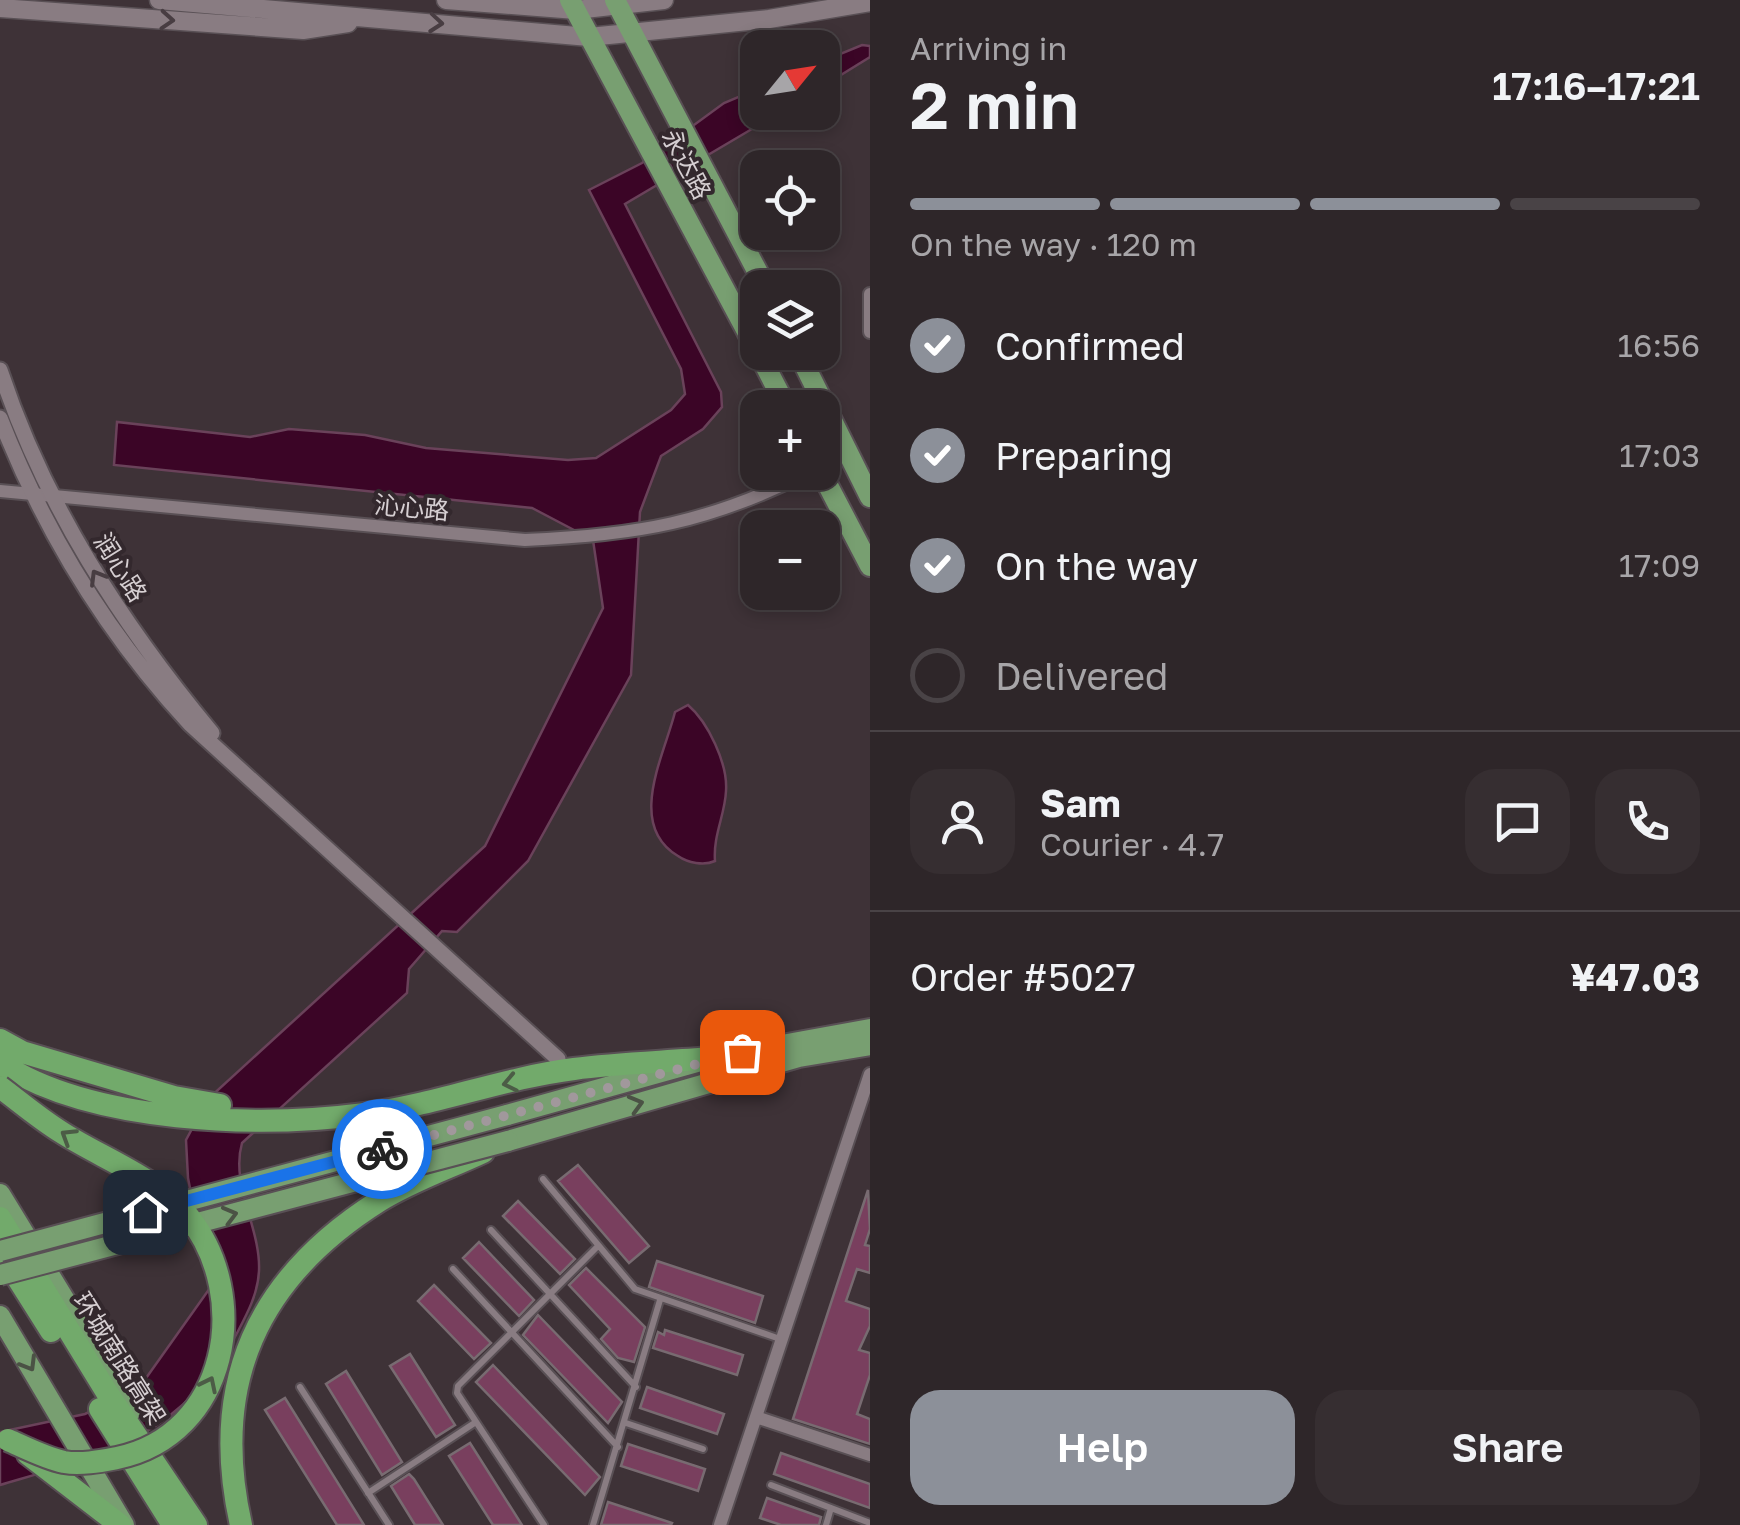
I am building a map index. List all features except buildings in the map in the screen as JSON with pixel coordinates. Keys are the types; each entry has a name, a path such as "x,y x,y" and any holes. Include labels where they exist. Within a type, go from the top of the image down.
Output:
{"highway":[{"path":"0,1040 22,1052 174,1097 302,1120"},
{"path":"0,1063 21,1076 120,1109 164,1116 302,1120 367,1114 572,1069 711,1058"},
{"path":"0,1088 186,1214 219,1270 226,1326 217,1368 182,1427 142,1453 100,1462 68,1462 4,1438"},
{"path":"242,1525 231,1443 234,1393 247,1344 277,1290 314,1248 381,1200 508,1140"},
{"name":"环城南路高架","path":"0,1218 106,1390 196,1525"},
{"name":"环城南路高架","path":"0,1250 173,1525"},
{"path":"4,1438 122,1525"}],"main road":[{"path":"162,0 589,36 768,19 870,2"},
{"path":"446,0 573,5 664,0"},
{"name":"永达路","path":"616,3 757,270"},
{"name":"永达路","path":"573,5 740,318"},
{"path":"0,8 303,30 378,18"},
{"path":"807,370 870,498"},
{"path":"830,490 870,566"},
{"path":"0,1250 711,1058 870,1029"},
{"path":"0,1276 508,1140 799,1057 870,1045"},
{"path":"0,1194 114,1383 209,1525"},
{"path":"0,1316 122,1525"}],"street":[{"path":"870,294 870,332"},
{"name":"润心路","path":"0,370 52,496 114,606 239,768"},
{"name":"润心路","path":"0,418 32,494 96,610 143,674 239,768 558,1059"},
{"name":"沁心路","path":"0,491 525,540 610,536 678,525 744,505 774,490"},
{"path":"720,1525 870,1074"},
{"path":"756,1417 870,1455"}],"lane":[{"path":"543,1179 635,1288 782,1340"},
{"path":"491,1230 636,1387"},
{"path":"544,1525 457,1394 458,1386 598,1246"},
{"path":"453,1270 618,1447"},
{"path":"593,1525 660,1300"},
{"path":"300,1387 389,1525"},
{"path":"368,1493 476,1422"},
{"path":"626,1423 703,1449"},
{"path":"771,1486 870,1523"},
{"path":"826,1525 832,1508"}],"shaded area":[{"path":"862,45 870,46 870,57 840,76 840,54"},
{"path":"740,96 740,130 750,130 625,204 721,392 722,407 703,429 661,456 640,512 631,675 528,861 457,932 442,931 409,969 407,993 242,1143 240,1175 256,1239 259,1271 244,1319 214,1370 190,1398 136,1437 73,1463 0,1485 0,1432 85,1414 139,1388 210,1288 188,1178 186,1140 208,1099 485,846 603,608 593,540 532,508 114,465 117,422 250,437 289,429 365,435 426,448 568,460 596,458 671,410 685,394 681,369 589,190 642,163 724,103"},
{"path":"688,705 715,744 726,780 715,861 706,863 682,858 662,843 651,808 657,769 675,712"}],"way so far":[{"path":"382,1149 742,1052"}],"route":[{"path":"145,1212 382,1149"}]}
